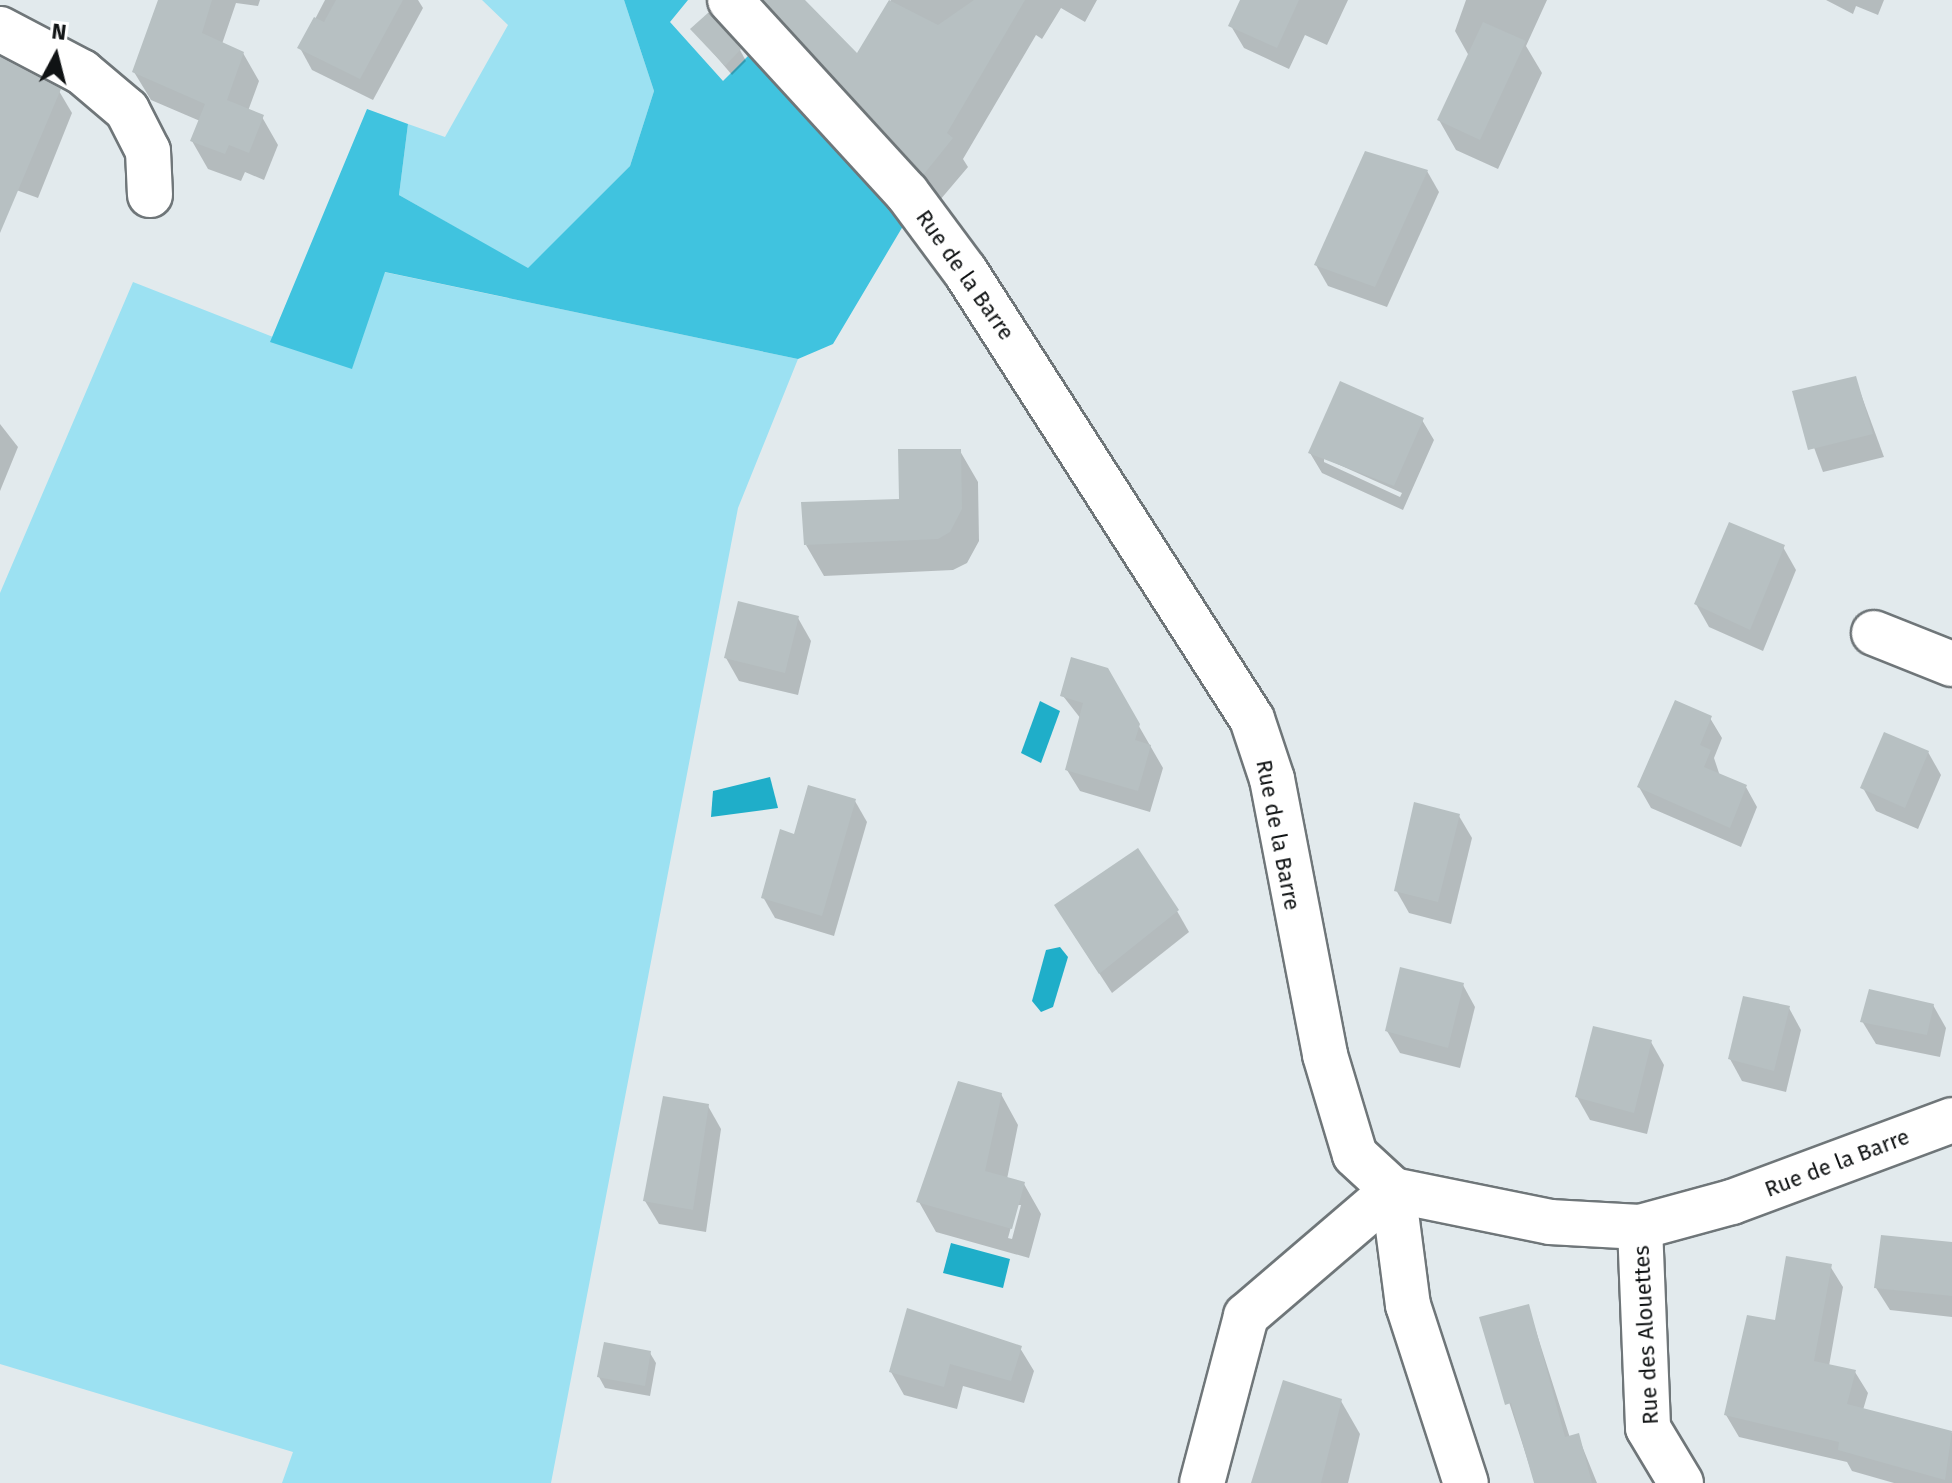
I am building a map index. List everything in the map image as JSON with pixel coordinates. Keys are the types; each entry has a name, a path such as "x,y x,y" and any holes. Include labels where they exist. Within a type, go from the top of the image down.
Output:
{"street":[{"name":"Rue de la Barre","path":"730,0 907,193 965,271 1252,719 1272,779 1295,928 1329,1069 1355,1155 1393,1190 1550,1222 1640,1227 1732,1202 1952,1120"},
{"path":"0,29 82,72 127,110 148,151 150,195"},
{"path":"1874,633 1952,664"},
{"path":"1202,1483 1246,1316 1393,1190"},
{"path":"1393,1190 1408,1305 1466,1483"},
{"name":"Rue des Alouettes","path":"1640,1227 1648,1428 1681,1483"}],"shaded area":[{"path":"482,0 624,0 654,91 630,166 528,269 399,195 408,124 445,137 508,25"},
{"path":"624,0 688,0 670,22 723,81 751,53 906,221 833,344 798,359 385,272 352,369 270,342 367,109 408,124 399,195 528,268 630,166 654,91"},
{"path":"384,272 798,359 738,508 551,1483 282,1483 293,1452 0,1364 0,593 133,282 352,368"},
{"path":"1040,701 1060,711 1041,763 1021,753"},
{"path":"770,777 778,808 711,817 713,791"},
{"path":"1060,947 1068,957 1053,1007 1041,1012 1032,1001 1046,950"},
{"path":"951,1243 1010,1259 1003,1288 943,1273"}],"building":[{"path":"158,0 212,0 202,33 244,52 227,100 264,115 249,153 229,145 225,154 190,141 205,104 132,72"},
{"path":"336,0 403,0 360,79 297,48 314,17 324,22"},
{"path":"764,0 805,0 857,53 889,0 938,25 974,0 1025,0 947,133 953,138 924,174"},
{"path":"1240,0 1299,0 1277,48 1228,26"},
{"path":"709,12 741,49 725,66 690,29"},
{"path":"1483,22 1526,41 1480,140 1437,120"},
{"path":"0,57 61,89 0,233"},
{"path":"1365,151 1428,170 1375,287 1314,265"},
{"path":"1856,376 1873,434 1808,450 1792,391"},
{"path":"1340,381 1424,418 1394,486 1308,453"},
{"path":"898,449 961,449 962,509 950,532 938,539 804,545 801,502 899,499"},
{"path":"1729,522 1785,545 1750,630 1694,604"},
{"path":"738,601 799,616 785,673 724,658"},
{"path":"1071,657 1108,668 1140,724 1135,740 1151,745 1138,791 1065,770 1083,703 1060,696"},
{"path":"1675,700 1712,716 1700,745 1711,750 1704,767 1747,785 1730,828 1637,787"},
{"path":"1884,732 1929,751 1905,808 1860,788"},
{"path":"808,785 856,799 822,916 761,898 780,829 794,834"},
{"path":"1414,802 1460,814 1438,902 1394,891"},
{"path":"1138,848 1179,910 1099,974 1054,905"},
{"path":"1400,967 1464,983 1448,1048 1385,1031"},
{"path":"1869,989 1934,1004 1927,1035 1860,1022"},
{"path":"1743,996 1790,1006 1774,1071 1728,1059"},
{"path":"1593,1026 1652,1040 1634,1113 1575,1097"},
{"path":"958,1081 1002,1093 985,1171 1025,1182 1012,1229 916,1202"},
{"path":"663,1096 709,1104 693,1210 643,1201"},
{"path":"1881,1235 1952,1242 1952,1296 1874,1288"},
{"path":"1786,1256 1832,1264 1814,1361 1856,1370 1847,1404 1952,1431 1945,1480 1838,1450 1839,1442 1724,1415 1747,1315 1775,1320"},
{"path":"1529,1304 1565,1437 1579,1433 1592,1483 1534,1483 1511,1403 1505,1405 1479,1317"},
{"path":"907,1308 1022,1346 1011,1381 950,1364 944,1387 889,1372"},
{"path":"604,1342 651,1351 645,1386 597,1377"},
{"path":"1283,1380 1342,1399 1321,1483 1251,1483"}]}
